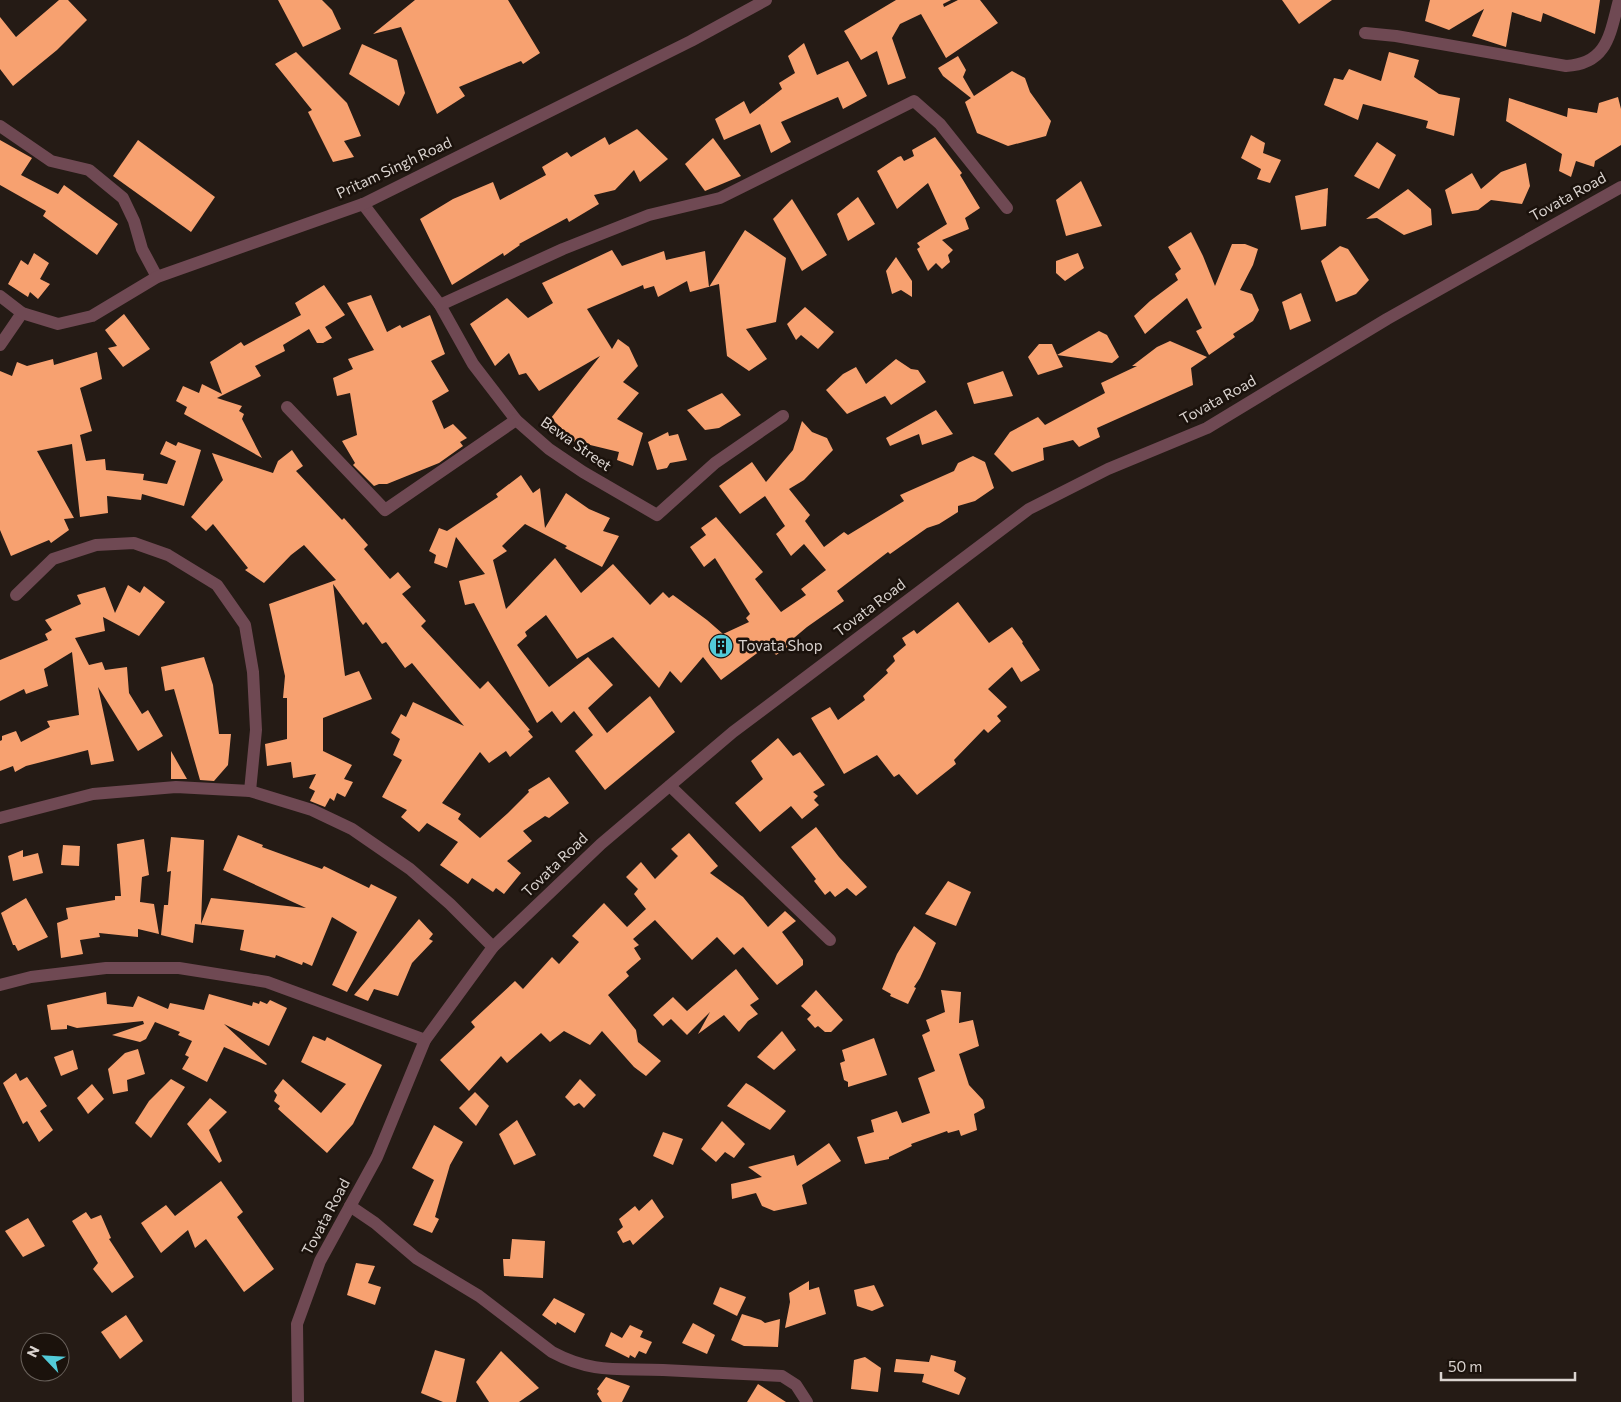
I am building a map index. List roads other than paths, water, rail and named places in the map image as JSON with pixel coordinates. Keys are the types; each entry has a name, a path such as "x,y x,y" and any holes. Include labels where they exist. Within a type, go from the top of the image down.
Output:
{"street":[{"name":"Pritam Singh Road","path":"0,296 22,313 58,324 92,316 157,277 363,204 692,41 766,0"},
{"path":"1365,33 1396,36 1575,66 1593,58 1607,43 1619,0"},
{"path":"440,305 563,249 649,215 720,198 914,102 940,124 1007,208"},
{"path":"0,126 51,162 89,170 123,198 134,221 142,249 157,277"},
{"name":"Tovata Road","path":"298,1402 298,1324 320,1261 377,1156 426,1040 493,947 601,844 733,732 1029,509 1108,469 1206,428 1387,319 1621,186"},
{"name":"Bewa Street","path":"363,204 440,305 473,364 516,420 549,449 657,515 716,463 782,416"},
{"path":"0,345 22,313"},
{"path":"287,407 385,510 516,420"},
{"path":"16,595 53,559 96,545 134,543 168,555 217,585 245,625 253,672 256,730 250,791"},
{"path":"670,786 830,940"},
{"path":"0,818 93,794 176,787 250,791 312,810 352,829 410,869 450,904 493,947"},
{"path":"0,985 31,977 106,968 179,968 267,982 426,1040"},
{"path":"350,1206 375,1223 416,1258 479,1296 552,1352 565,1359 604,1369 650,1369 782,1376 796,1385 807,1402"}],"place":[{"name":"Tovata Shop","path":"721,646"}]}
